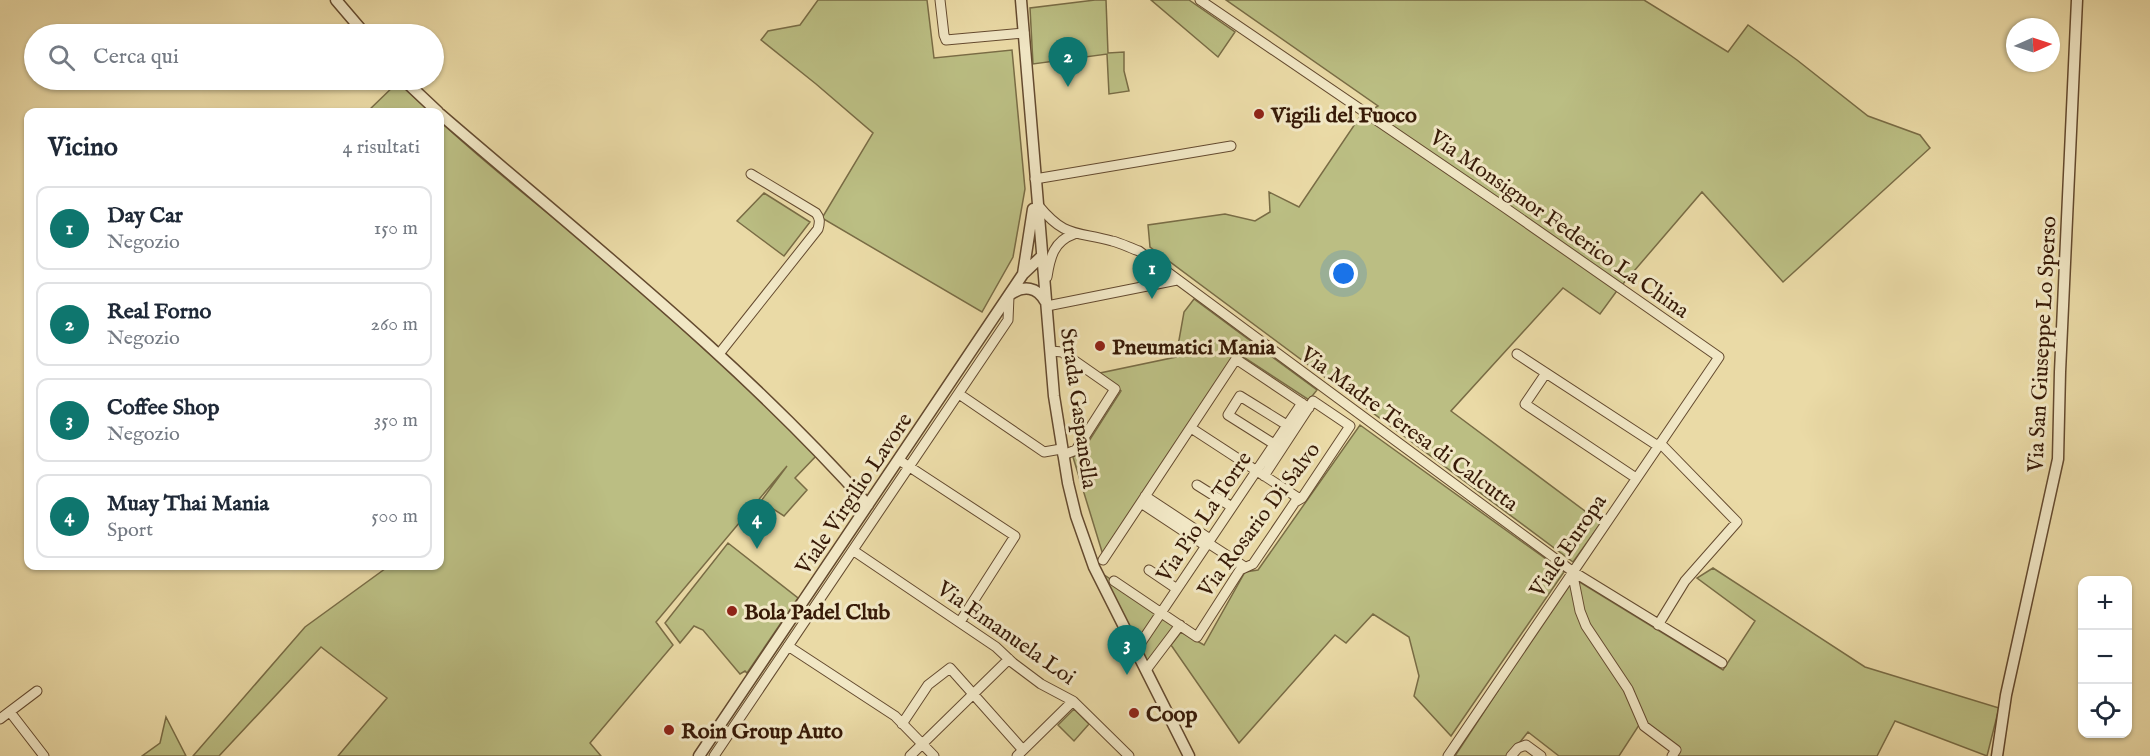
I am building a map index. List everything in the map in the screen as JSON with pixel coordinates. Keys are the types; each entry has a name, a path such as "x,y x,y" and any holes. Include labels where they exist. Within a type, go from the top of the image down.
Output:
{"street":[{"path":"336,0 356,24"},
{"path":"940,0 946,40 1024,33"},
{"path":"1021,0 1035,183 1023,274"},
{"name":"Via Monsignor Federico La China","path":"1200,0 1719,357"},
{"name":"Via San Giuseppe Lo Sperso","path":"1997,756 2006,695 2058,459 2077,0"},
{"path":"415,90 434,108"},
{"path":"444,117 719,354 831,465 867,505"},
{"path":"1035,183 1231,146"},
{"path":"719,354 820,224 816,213 751,174"},
{"name":"Strada Gaspanella","path":"1035,183 1062,452 1076,516 1094,567 1189,756"},
{"path":"1037,205 1056,224 1074,234"},
{"path":"1056,224 1050,224 1040,233 1044,239 1058,241"},
{"path":"1042,256 1058,241 1074,234"},
{"name":"Via Madre Teresa di Calcutta","path":"1074,234 1113,241 1139,251 1572,571 1722,663"},
{"path":"1045,288 1050,258 1058,241"},
{"name":"Viale Virgilio Lavore","path":"699,756 1023,274 1042,256"},
{"path":"714,756 1008,320 1009,296 1021,288 1028,288 1041,293 1047,306 1177,280"},
{"path":"958,394 1044,452 1076,450 1115,389 1062,352 1051,351"},
{"path":"1516,354 1659,445 1737,522 1685,581 1658,625"},
{"name":"Viale Europa","path":"1448,756 1719,357"},
{"path":"1103,560 1236,359 1306,405 1258,474"},
{"path":"1546,373 1525,404 1636,478"},
{"path":"1274,444 1228,415 1240,396 1290,428"},
{"name":"Via Rosario Di Salvo","path":"1180,625 1197,637 1240,570 1253,564 1295,502 1302,498 1350,426 1314,401 1306,405"},
{"name":"Via Pio La Torre","path":"1136,650 1232,507 1258,474 1274,444 1290,428"},
{"path":"1189,430 1300,499"},
{"path":"899,460 1015,536 960,622"},
{"path":"1197,485 1232,507"},
{"path":"1143,500 1245,567"},
{"name":"Via Emanuela Loi","path":"854,551 996,647 1041,684 1073,701 1129,756"},
{"path":"1149,570 1177,589"},
{"path":"1572,571 1580,611 1586,627 1628,689 1644,726 1674,753"},
{"path":"1114,581 1180,625 1146,670"},
{"path":"788,646 895,716 934,756"},
{"path":"770,650 780,657"},
{"path":"909,756 1009,659"},
{"path":"902,724 928,685 950,668 1020,753 1073,701"},
{"path":"0,720 37,692"},
{"path":"10,711 44,756"},
{"path":"1511,756 1518,748 1526,745 1541,756"}],"green space":[{"path":"818,0 927,0 934,58 1012,50 1025,189 1013,257 982,312 822,218 873,133 761,40 768,31 800,25"},
{"path":"1106,0 1108,53 1124,52 1124,71 1129,91 1109,94 1107,54 1033,64 1030,8"},
{"path":"1151,0 1189,0 1235,32 1218,57"},
{"path":"1226,0 1644,0 1728,52 1748,25 1868,116 1920,135 1930,148 1783,282 1702,192 1616,292 1600,314 1563,288 1451,411 1601,523 1573,562 1150,247 1148,225 1225,214 1255,221 1270,212 1269,192 1299,207 1359,118 1378,106"},
{"path":"390,90 407,90 426,108 371,108"},
{"path":"444,125 644,295 817,455 795,478 807,490 784,516 761,501 787,466 656,622 673,645 590,743 601,756 338,756 387,698 321,647 219,756 193,756 305,627 383,570 444,570"},
{"path":"764,193 810,222 784,256 737,221"},
{"path":"1194,299 1317,390 1309,400 1236,352 1103,555 1073,457 1082,452 1121,391 1100,373 1176,357 1184,312"},
{"path":"1360,425 1564,572 1451,736 1414,696 1419,676 1409,637 1373,614 1346,643 1335,635 1239,743 1171,645 1181,632 1204,645 1245,572 1258,570"},
{"name":"Bola Padel Club","path":"728,543 798,598 747,673 745,671 740,674 703,630 694,626 680,643 665,623"},
{"path":"1713,568 1865,667 1999,708 1987,756 1895,721 1877,756 1679,756 1639,725 1619,756 1559,756 1528,732 1509,756 1455,756 1569,583 1578,581 1723,670 1755,621 1697,578"},
{"path":"1100,572 1178,625 1146,667"},
{"path":"1074,709 1089,724 1074,741 1058,725"},
{"path":"166,717 186,756 142,756 160,743"}],"place":[{"name":"Real Forno","path":"1068,87"},
{"name":"Vigili del Fuoco","path":"1259,114"},
{"name":"Day Car","path":"1152,299"},
{"name":"Pneumatici Mania","path":"1100,346"},
{"name":"Muay Thai Mania","path":"757,549"},
{"name":"Bola Padel Club","path":"732,611"},
{"name":"Coffee Shop","path":"1127,675"},
{"name":"Coop","path":"1134,713"},
{"name":"Roin Group Auto","path":"669,730"}]}
